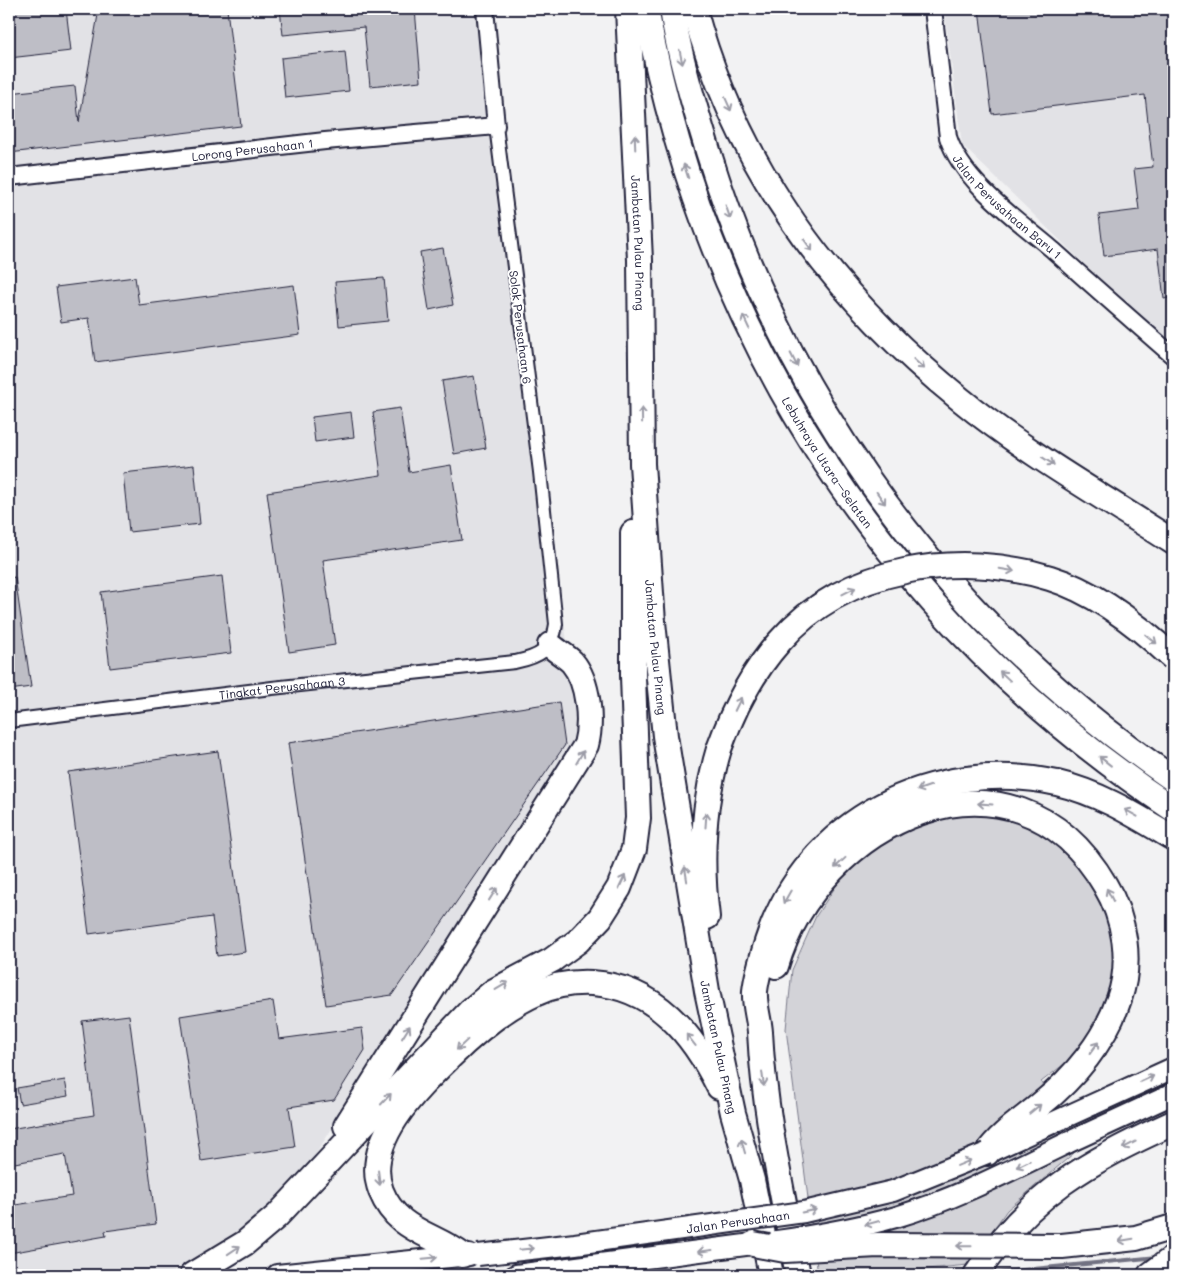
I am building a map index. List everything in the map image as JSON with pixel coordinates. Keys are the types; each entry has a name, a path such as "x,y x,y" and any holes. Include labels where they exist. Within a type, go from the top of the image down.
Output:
{"highway":[{"name":"Jambatan Pulau Pinang","path":"628,9 640,260 642,464 653,622 665,736 707,991 733,1113 752,1180 771,1275"},
{"name":"Lebuhraya Utara–Selatan","path":"646,9 668,110 712,248 768,367 840,487 899,565 978,650 1040,709 1068,732 1138,786 1173,809"},
{"name":"Lebuhraya Utara–Selatan","path":"672,9 696,111 739,241 796,364 843,442 900,523 976,612 1065,696 1173,778"},
{"path":"694,9 722,91 766,181 808,244 856,302 900,347 961,400 1035,452 1173,542"},
{"path":"192,1275 226,1256 261,1230 470,1011 494,991 552,960 578,941 600,918 619,888 629,866 637,834 632,581 634,523 642,464"},
{"path":"707,991 709,936 705,899 705,834 709,789 719,750 730,722 752,678 770,652 787,633 809,615 859,586 907,570 927,566 979,566 1050,578 1108,606 1173,658"},
{"path":"327,1163 337,1142 586,745 590,732 582,681 572,662 550,645"},
{"path":"798,1275 765,1099 760,1030 755,1000 759,968 770,932 786,899 822,849 852,824 884,804 928,786 950,780 988,777 1032,779 1055,783 1096,795 1173,838"},
{"path":"760,1030 767,994 783,944 800,912 828,875 858,847 903,818 920,811 955,804 991,804 1030,814 1073,843 1102,879 1120,920 1126,968 1119,999 1100,1040 1063,1086 1003,1134 987,1153"},
{"path":"470,1255 414,1230 390,1207 378,1182 381,1146 395,1120 442,1064 478,1030 524,999 549,988 585,983 612,985 641,996 669,1016 692,1040 733,1113"},
{"path":"976,1275 1014,1224 1055,1188 1089,1165 1173,1123"},
{"path":"753,1244 785,1250 878,1245 1062,1246 1113,1242 1173,1227"},
{"path":"1150,1275 1173,1258"}],"main road":[{"name":"Jalan Perusahaan","path":"277,1275 575,1244 804,1212 893,1190 987,1153 1173,1068"},
{"name":"Jalan Perusahaan","path":"516,1275 829,1233 898,1216 987,1182 1067,1142 1173,1094"}],"street":[{"name":"Solok Perusahaan 6","path":"484,9 496,126 540,472 556,624 554,637 550,645"},
{"name":"Jalan Perusahaan Baru 1","path":"933,9 948,137 952,150 962,165 991,195 1173,356"},
{"name":"Lorong Perusahaan 1","path":"9,177 325,140 496,126"},
{"name":"Tingkat Perusahaan 3","path":"9,721 272,688 516,662 530,659 550,645"}],"shaded area":[{"path":"9,9 478,9 580,734 309,1165 245,1231 168,1275 9,1275"},
{"path":"944,9 1173,9 1173,350 962,145"},
{"path":"939,810 1008,813 1067,846 1106,903 1114,936 1114,970 1106,1004 1091,1035 1068,1061 1041,1082 1074,1153 1007,1210 968,1265 864,1275 818,1275 786,1029 792,970 816,916 852,862"}],"building":[{"path":"9,9 66,9 71,51 9,58"},
{"path":"99,9 227,9 241,126 9,153 9,93 75,86 79,122"},
{"path":"280,9 415,9 421,81 370,86 364,27 283,35"},
{"path":"979,9 1173,9 1173,297 1164,299 1158,249 1104,256 1099,215 1139,210 1134,169 1153,167 1145,95 992,114"},
{"path":"345,51 349,91 285,98 281,58"},
{"path":"443,248 453,305 429,310 420,252"},
{"path":"135,277 139,305 294,285 300,335 95,362 89,318 61,322 56,287"},
{"path":"384,278 388,321 339,326 335,282"},
{"path":"474,376 486,448 454,454 442,381"},
{"path":"400,408 409,472 451,465 462,540 323,560 335,645 289,652 267,492 381,475 373,412"},
{"path":"351,412 354,437 315,442 312,417"},
{"path":"194,465 200,524 129,532 123,473"},
{"path":"222,576 231,653 110,668 101,592"},
{"path":"15,577 31,687 9,690 9,578"},
{"path":"559,702 565,745 392,995 326,1005 288,743"},
{"path":"218,751 245,952 217,956 212,917 89,934 68,772"},
{"path":"273,1001 279,1039 362,1028 365,1050 334,1100 289,1107 295,1147 201,1161 180,1016"},
{"path":"129,1015 156,1224 105,1231 106,1236 9,1253 9,1206 72,1196 65,1154 9,1164 9,1129 94,1115 82,1021"},
{"path":"65,1080 68,1096 20,1104 17,1088"}],"waterway":[{"path":"993,1273 1158,1257"}]}
